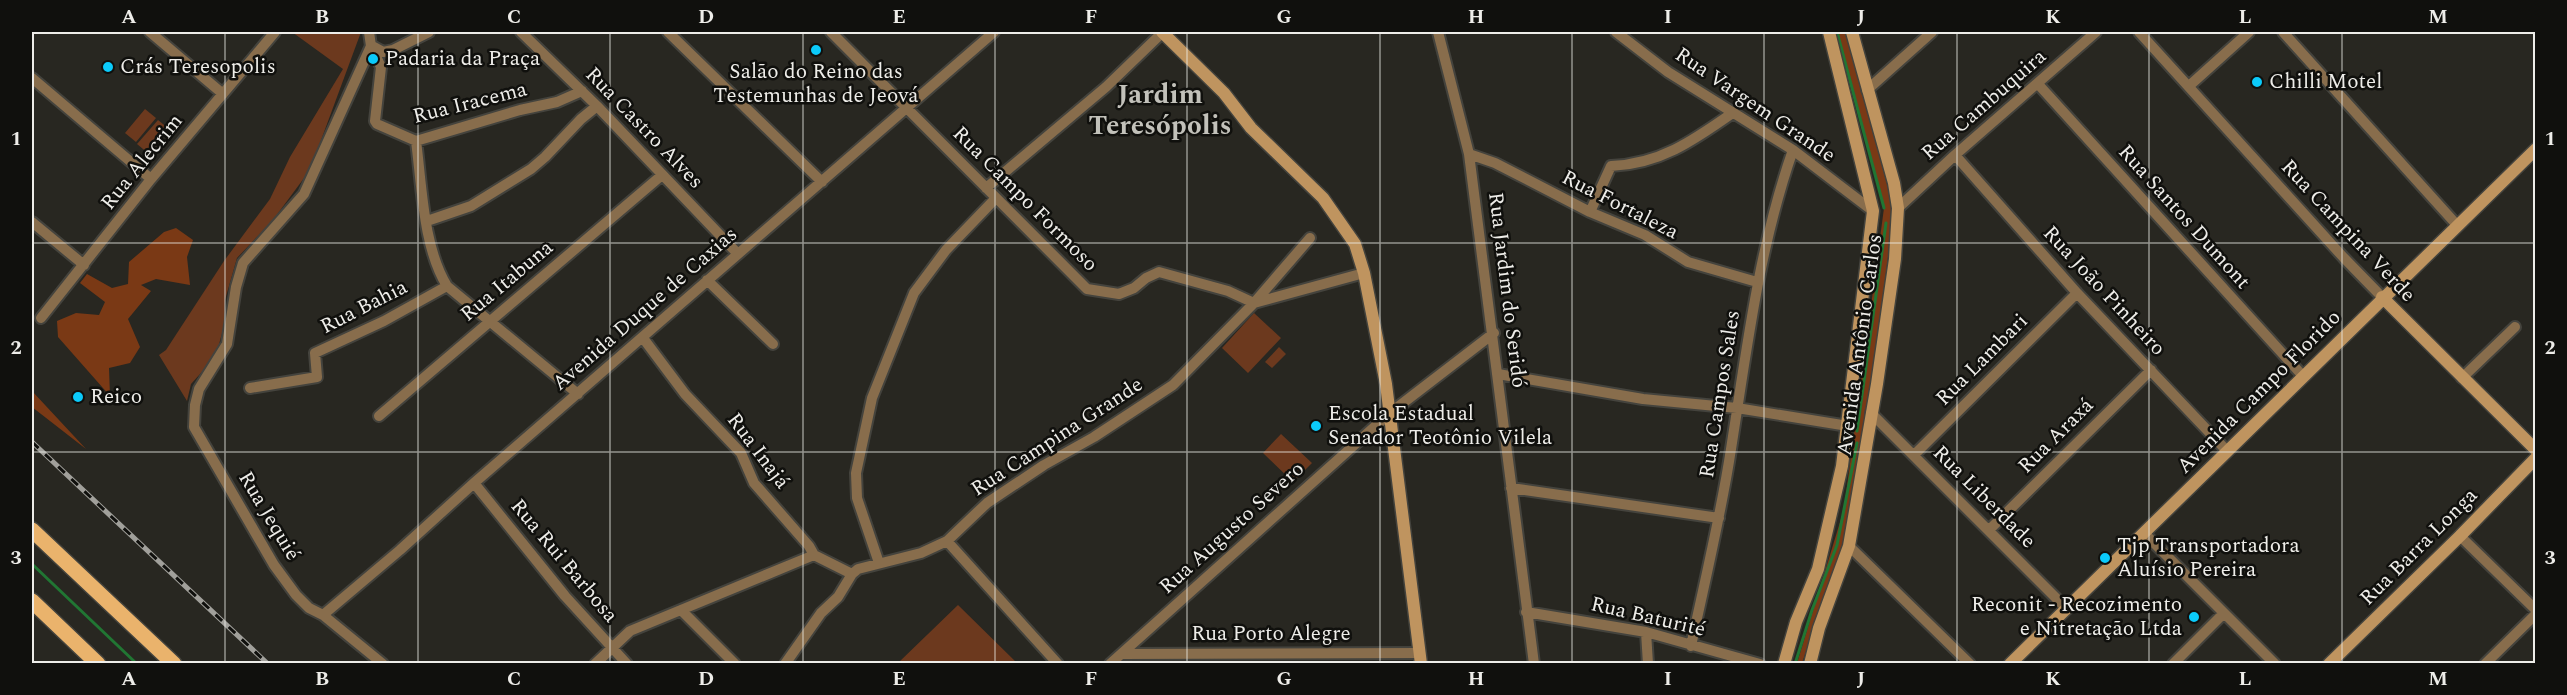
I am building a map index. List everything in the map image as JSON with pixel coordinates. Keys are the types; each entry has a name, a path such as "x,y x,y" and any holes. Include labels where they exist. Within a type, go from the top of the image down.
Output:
{"main road":[{"path":"32,530 174,663"},
{"path":"32,600 98,663"}],"street":[{"path":"150,32 223,94"},
{"name":"Rua Alecrim","path":"41,318 151,179 275,32"},
{"path":"369,32 371,46 383,52 393,50 429,32"},
{"name":"Rua Castro Alves","path":"521,32 597,106 737,253"},
{"path":"669,32 822,182"},
{"name":"Rua Campo Formoso","path":"831,32 1087,289 1119,294 1134,288 1146,278 1159,272 1228,291 1254,303"},
{"name":"Avenida Duque de Caxias","path":"323,615 993,32"},
{"path":"986,188 1099,92 1163,32 1224,93 1251,128 1323,198 1355,244 1364,273 1390,413 1421,658"},
{"name":"Rua Jardim do Seridó","path":"1437,32 1469,154 1494,333 1526,612 1534,663"},
{"name":"Rua Vargem Grande","path":"1616,32 1668,72 1793,150 1873,211"},
{"name":"Avenida Antônio Carlos","path":"1784,663 1796,622 1818,569 1842,466 1873,211 1829,32"},
{"name":"Avenida Antônio Carlos","path":"1809,663 1819,628 1849,546 1895,259 1898,208 1894,183 1852,32"},
{"path":"1867,90 1932,32"},
{"name":"Rua Cambuquira","path":"1898,208 2096,32"},
{"name":"Rua Campina Verde","path":"2141,32 2344,258 2535,450"},
{"path":"2189,86 2249,32"},
{"path":"2283,32 2456,224"},
{"name":"Rua Iracema","path":"371,46 381,67 375,121 377,124 416,141 520,110 557,102 582,91"},
{"name":"Rua Jequié","path":"371,46 304,194 243,263 236,287 230,337 199,389 195,405 194,427 274,565 296,595 309,608 323,615 383,663"},
{"path":"32,78 151,179"},
{"name":"Rua Santos Dumont","path":"2038,84 2302,375"},
{"path":"427,221 471,206 531,169 597,106"},
{"path":"1590,212 1611,166 1635,165 1671,153 1734,112"},
{"path":"416,141 428,239 439,273 447,286 578,394"},
{"name":"Avenida Campo Florido","path":"2010,663 2228,452 2302,375 2535,148"},
{"name":"Rua Campos Sales","path":"1691,646 1719,518 1757,282 1780,186 1793,150"},
{"name":"Rua Fortaleza","path":"1469,154 1495,163 1590,212 1645,235 1688,262 1757,282"},
{"name":"Rua João Pinheiro","path":"1955,155 2077,293 2228,452"},
{"name":"Rua Itabuna","path":"379,416 662,175"},
{"path":"879,563 857,498 856,472 872,398 914,293 946,250 996,198"},
{"path":"32,222 84,266"},
{"name":"Rua Campina Grande","path":"852,574 858,569 921,553 947,541 979,509 1044,465 1094,437 1173,385 1254,303 1310,238"},
{"path":"1254,303 1364,273"},
{"path":"706,280 773,344"},
{"name":"Rua Bahia","path":"250,388 317,377 315,353 384,321 447,286"},
{"name":"Rua Lambari","path":"1915,454 2077,293"},
{"path":"2462,378 2515,327"},
{"name":"Rua Augusto Severo","path":"1110,663 1390,413 1494,333"},
{"name":"Rua Inajá","path":"643,338 678,385 741,453 754,483 809,546 814,555 852,574"},
{"name":"Rua Araxá","path":"1989,530 2151,370"},
{"path":"1498,374 1643,399 1737,408 1848,426"},
{"name":"Rua Liberdade","path":"1871,413 1915,454 2067,609"},
{"name":"Rua Barra Longa","path":"2329,663 2460,536 2535,458"},
{"name":"Rua Rui Barbosa","path":"474,483 565,596 627,663"},
{"path":"1511,488 1719,518"},
{"path":"2144,533 2275,663"},
{"path":"2460,536 2535,612 2485,663"},
{"path":"947,541 1058,663"},
{"path":"1849,546 1970,663"},
{"path":"595,663 630,631 814,555"},
{"path":"785,663 821,613 838,597 852,574"},
{"path":"681,610 735,663"},
{"name":"Rua Baturité","path":"1526,612 1646,632 1760,663"},
{"path":"2173,663 2224,613"},
{"path":"1646,632 1648,663"},
{"name":"Rua Porto Alegre","path":"1121,654 1421,658"}],"shaded area":[{"path":"292,32 361,32 310,170 273,220 237,258 225,300 224,326 218,348 209,364 191,384 187,401 159,355 166,350 224,261 270,199 290,157 343,69"},
{"path":"1836,32 1847,32 1894,211 1855,509 1802,663 1797,663 1844,509 1884,208"},
{"path":"145,109 156,118 136,142 125,133"},
{"path":"158,120 169,129 149,154 137,144"},
{"path":"176,228 193,240 187,257 190,285 156,279 141,285 151,291 128,319 140,347 130,363 109,368 110,396 58,337 57,321 76,313 99,315 105,302 80,283 87,274 112,288 128,284 129,262 164,232"},
{"path":"1254,313 1281,338 1248,373 1222,348"},
{"path":"1279,347 1286,354 1272,368 1265,362"},
{"path":"32,391 86,449 32,407"},
{"path":"1281,434 1312,463 1293,482 1263,453"},
{"path":"958,605 1017,663 898,663"}],"waterway":[{"path":"1837,32 1884,208"},
{"path":"1857,431 1886,223"},
{"path":"1795,664 1812,610 1837,545 1857,443"},
{"path":"32,564 137,664"}],"railway":[{"path":"32,442 268,664"}],"place":[{"name":"Salão do Reino das Testemunhas de Jeová","path":"816,50"},
{"name":"Padaria da Praça","path":"373,59"},
{"name":"Crás Teresopolis","path":"108,67"},
{"name":"Chilli Motel","path":"2257,82"},
{"name":"Reico","path":"78,397"},
{"name":"Escola Estadual Senador Teotônio Vilela","path":"1316,426"},
{"name":"Tjp Transportadora Aluísio Pereira","path":"2105,558"},
{"name":"Reconit - Recozimento e Nitretação Ltda","path":"2194,617"}],"district":[{"name":"Jardim Teresópolis","path":"1160,110"}]}
